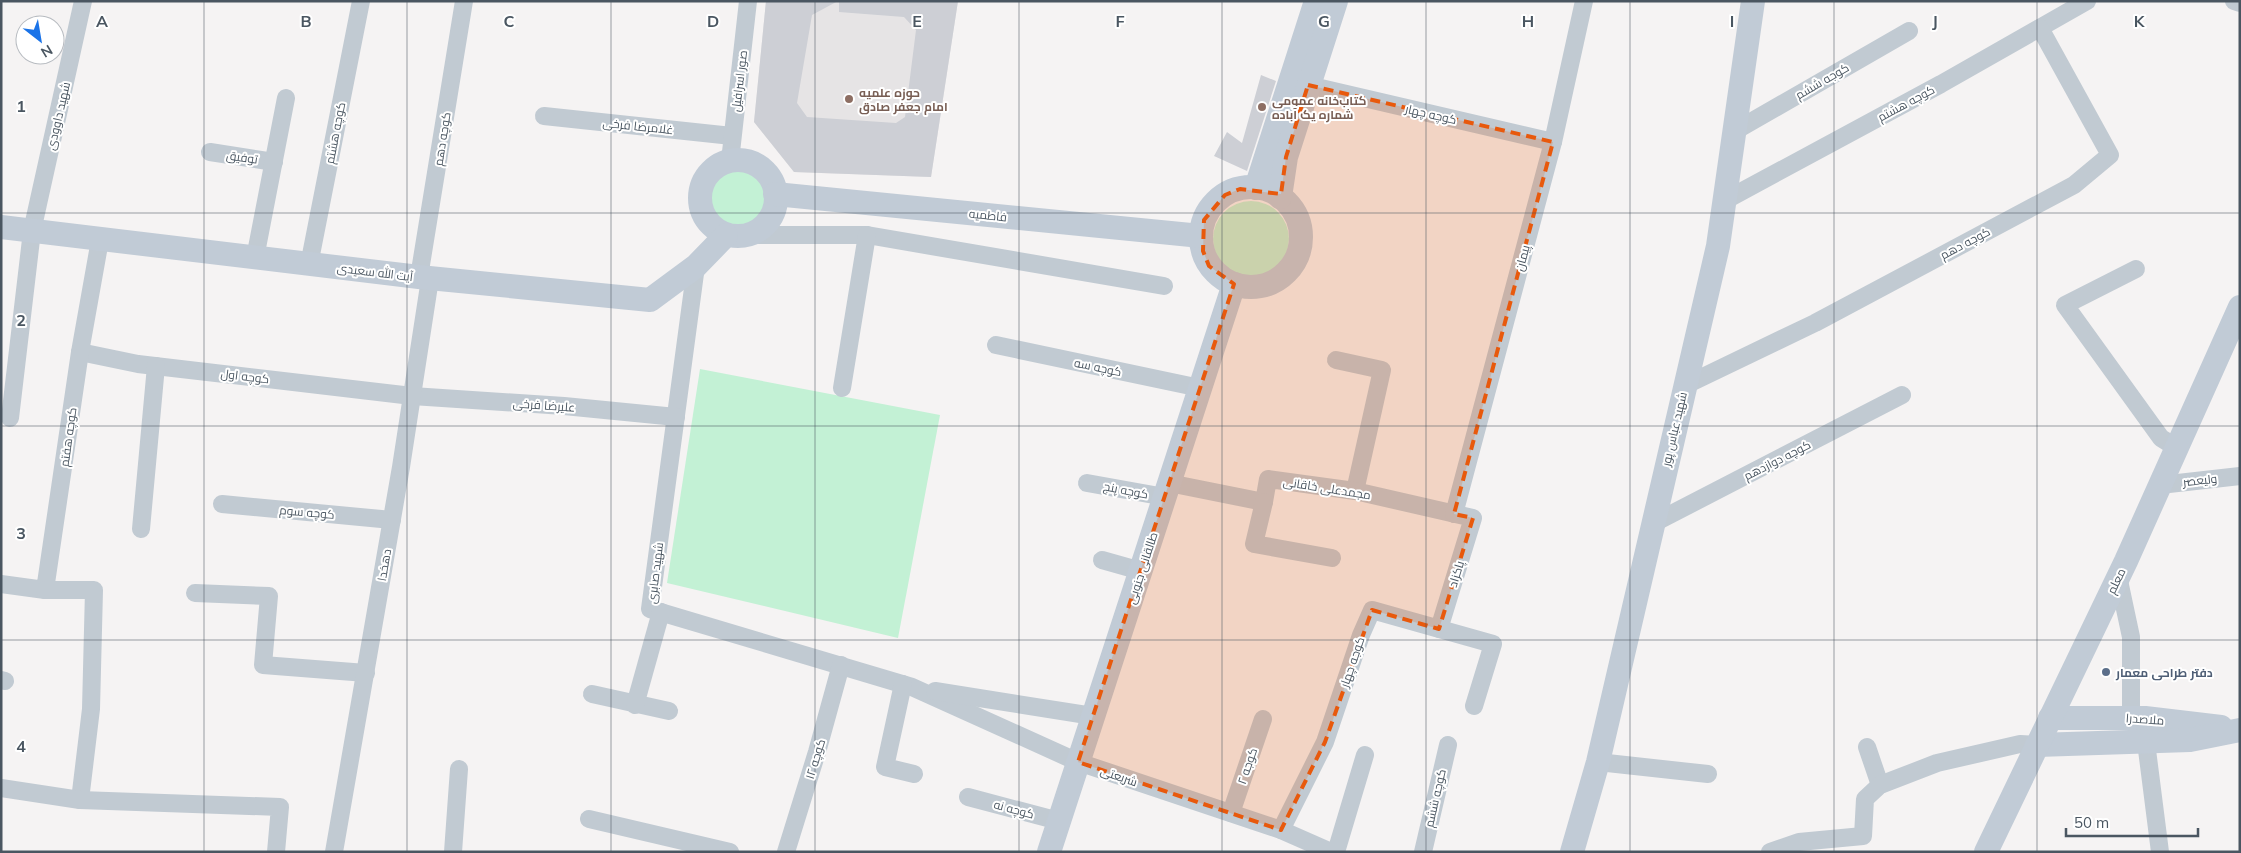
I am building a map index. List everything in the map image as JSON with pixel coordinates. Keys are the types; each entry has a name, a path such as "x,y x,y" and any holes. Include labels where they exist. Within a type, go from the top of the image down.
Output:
{"street":[{"name":"شهید داوودی","path":"10,418 32,231 84,1"},
{"name":"کوچه هشتم","path":"309,265 361,1"},
{"name":"کوچه دهم","path":"425,278 464,1"},
{"name":"صور اسرافیل","path":"730,161 748,1"},
{"path":"1256,188 1316,1"},
{"path":"1280,197 1286,157 1336,1"},
{"name":"پیمان","path":"1454,514 1553,142 1584,1"},
{"name":"شهید عباس پور","path":"1572,852 1598,762 1718,246 1753,1"},
{"name":"کوچه هشتم","path":"1724,201 2087,1"},
{"path":"2234,1 2240,3"},
{"name":"کوچه دهم","path":"1684,386 1815,323 2074,185 2110,155 2040,28"},
{"name":"کوجه ششم","path":"1735,131 1909,31"},
{"name":"کوچه چهار","path":"1308,85 1553,142"},
{"path":"255,258 286,98"},
{"name":"غلامرضا فرخی","path":"544,116 732,136"},
{"name":"توفیق","path":"210,152 274,162"},
{"path":"737,235 757,231 769,219 775,205 776,194 772,182 765,171 755,164 742,160 718,165 708,174 702,184 700,196 701,209 706,220 715,229 737,235 867,235 1164,286"},
{"path":"1256,188 1269,191 1280,197 1291,208 1298,222 1301,238 1298,253 1290,267 1279,278 1265,285 1249,287 1234,284 1220,277 1209,266 1203,251 1201,236 1204,220 1212,206 1224,195 1240,189 1256,188"},
{"name":"فاطمیه","path":"776,194 1201,236"},
{"name":"آیت الله سعیدی","path":"1,227 309,265 650,300 737,235"},
{"path":"842,388 867,235"},
{"name":"کوچه هفتم","path":"45,590 80,352 100,240"},
{"name":"شهید صابری","path":"696,266 650,609 908,686"},
{"path":"2136,268 2065,305 2161,438 2177,448"},
{"name":"دهخدا","path":"334,852 412,396 425,278"},
{"name":"طالقانی جنوبی","path":"1049,852 1234,284"},
{"name":"معلم","path":"1986,852 2118,576 2240,307"},
{"name":"کوچه سه","path":"996,345 1200,388"},
{"name":"کوچه اول","path":"80,352 156,366 412,396"},
{"path":"1336,360 1382,370 1355,491"},
{"path":"141,529 156,366"},
{"name":"کوچه دوازدهم","path":"1652,524 1902,395"},
{"name":"علیرضا فرخی","path":"412,396 564,406 676,417"},
{"name":"ولیعصر","path":"2160,485 2240,476"},
{"name":"مجمدعلی خاقانی","path":"1264,502 1268,480 1355,491 1472,518"},
{"name":"کوچه پنج","path":"1087,483 1167,490"},
{"path":"1167,490 1264,502 1254,544 1332,558"},
{"name":"کوچه سوم","path":"222,504 392,520"},
{"name":"پاکزاد","path":"1439,629 1472,518"},
{"path":"1102,560 1141,571"},
{"path":"2118,576 2131,637 2131,717"},
{"path":"1,584 45,590 94,590 91,709 80,800"},
{"path":"194,593 269,596 263,664 366,673"},
{"name":"کوجه چهار","path":"1281,830 1325,742 1361,634 1372,610 1493,644 1474,706"},
{"path":"635,705 661,612"},
{"name":"کوچه ۱۲","path":"786,852 817,752 841,665"},
{"path":"914,774 885,767 908,686 1093,716"},
{"name":"شریعتی","path":"908,686 1078,762 1281,830 1330,852"},
{"path":"592,694 669,711"},
{"name":"ملاصدرا","path":"2050,718 2131,717 2240,730"},
{"name":"کوجه ۲","path":"1231,813 1262,719"},
{"path":"1770,852 1799,842 1863,836 1865,799 1880,784 1937,763 2020,744 2190,740 2240,730"},
{"path":"2146,742 2160,852"},
{"name":"کوچه ششم","path":"1423,852 1448,745"},
{"path":"1867,747 1880,784"},
{"path":"1336,852 1365,756"},
{"path":"1598,762 1708,774"},
{"path":"453,852 459,769"},
{"path":"1,788 80,800 280,807 276,852"},
{"name":"کوچه نه","path":"968,797 1060,821"},
{"path":"589,819 730,852"}],"highlighted area":[{"path":"1308,85 1553,142 1454,514 1473,518 1439,629 1372,610 1325,742 1281,830 1078,762 1234,284 1209,266 1203,251 1204,220 1225,195 1240,189 1281,194 1286,157"}],"shaded area":[{"name":"حوزه علمیه امام جعفر صادق","path":"766,1 958,1 931,177 794,172 754,122"}],"green space":[{"path":"733,171 743,171 757,179 763,188 765,198 763,208 757,217 743,225 733,225 723,220 716,213 711,203 711,193 716,183 723,176"},
{"path":"1251,201 1266,204 1278,212 1286,224 1289,239 1286,254 1278,266 1266,274 1251,277 1236,274 1224,266 1216,254 1213,239 1216,224 1224,212 1236,204"},
{"path":"700,369 940,415 898,638 667,583"}],"building":[{"name":"حوزه علمیه امام جعفر صادق","path":"766,1 838,1 812,15 797,103 807,117 896,123 905,117 916,30 904,17 839,12 839,1 958,1 931,177 794,172 754,122"},
{"name":"کتاب‌خانه عمومی شماره یک آباده","path":"1261,75 1276,81 1247,171 1214,156 1227,132 1242,143"}],"place":[{"name":"حوزه علمیه امام جعفر صادق","path":"849,99"},
{"name":"کتاب‌خانه عمومی شماره یک آباده","path":"1262,107"},
{"name":"دفتر طراحی معمار","path":"2106,672"}]}
